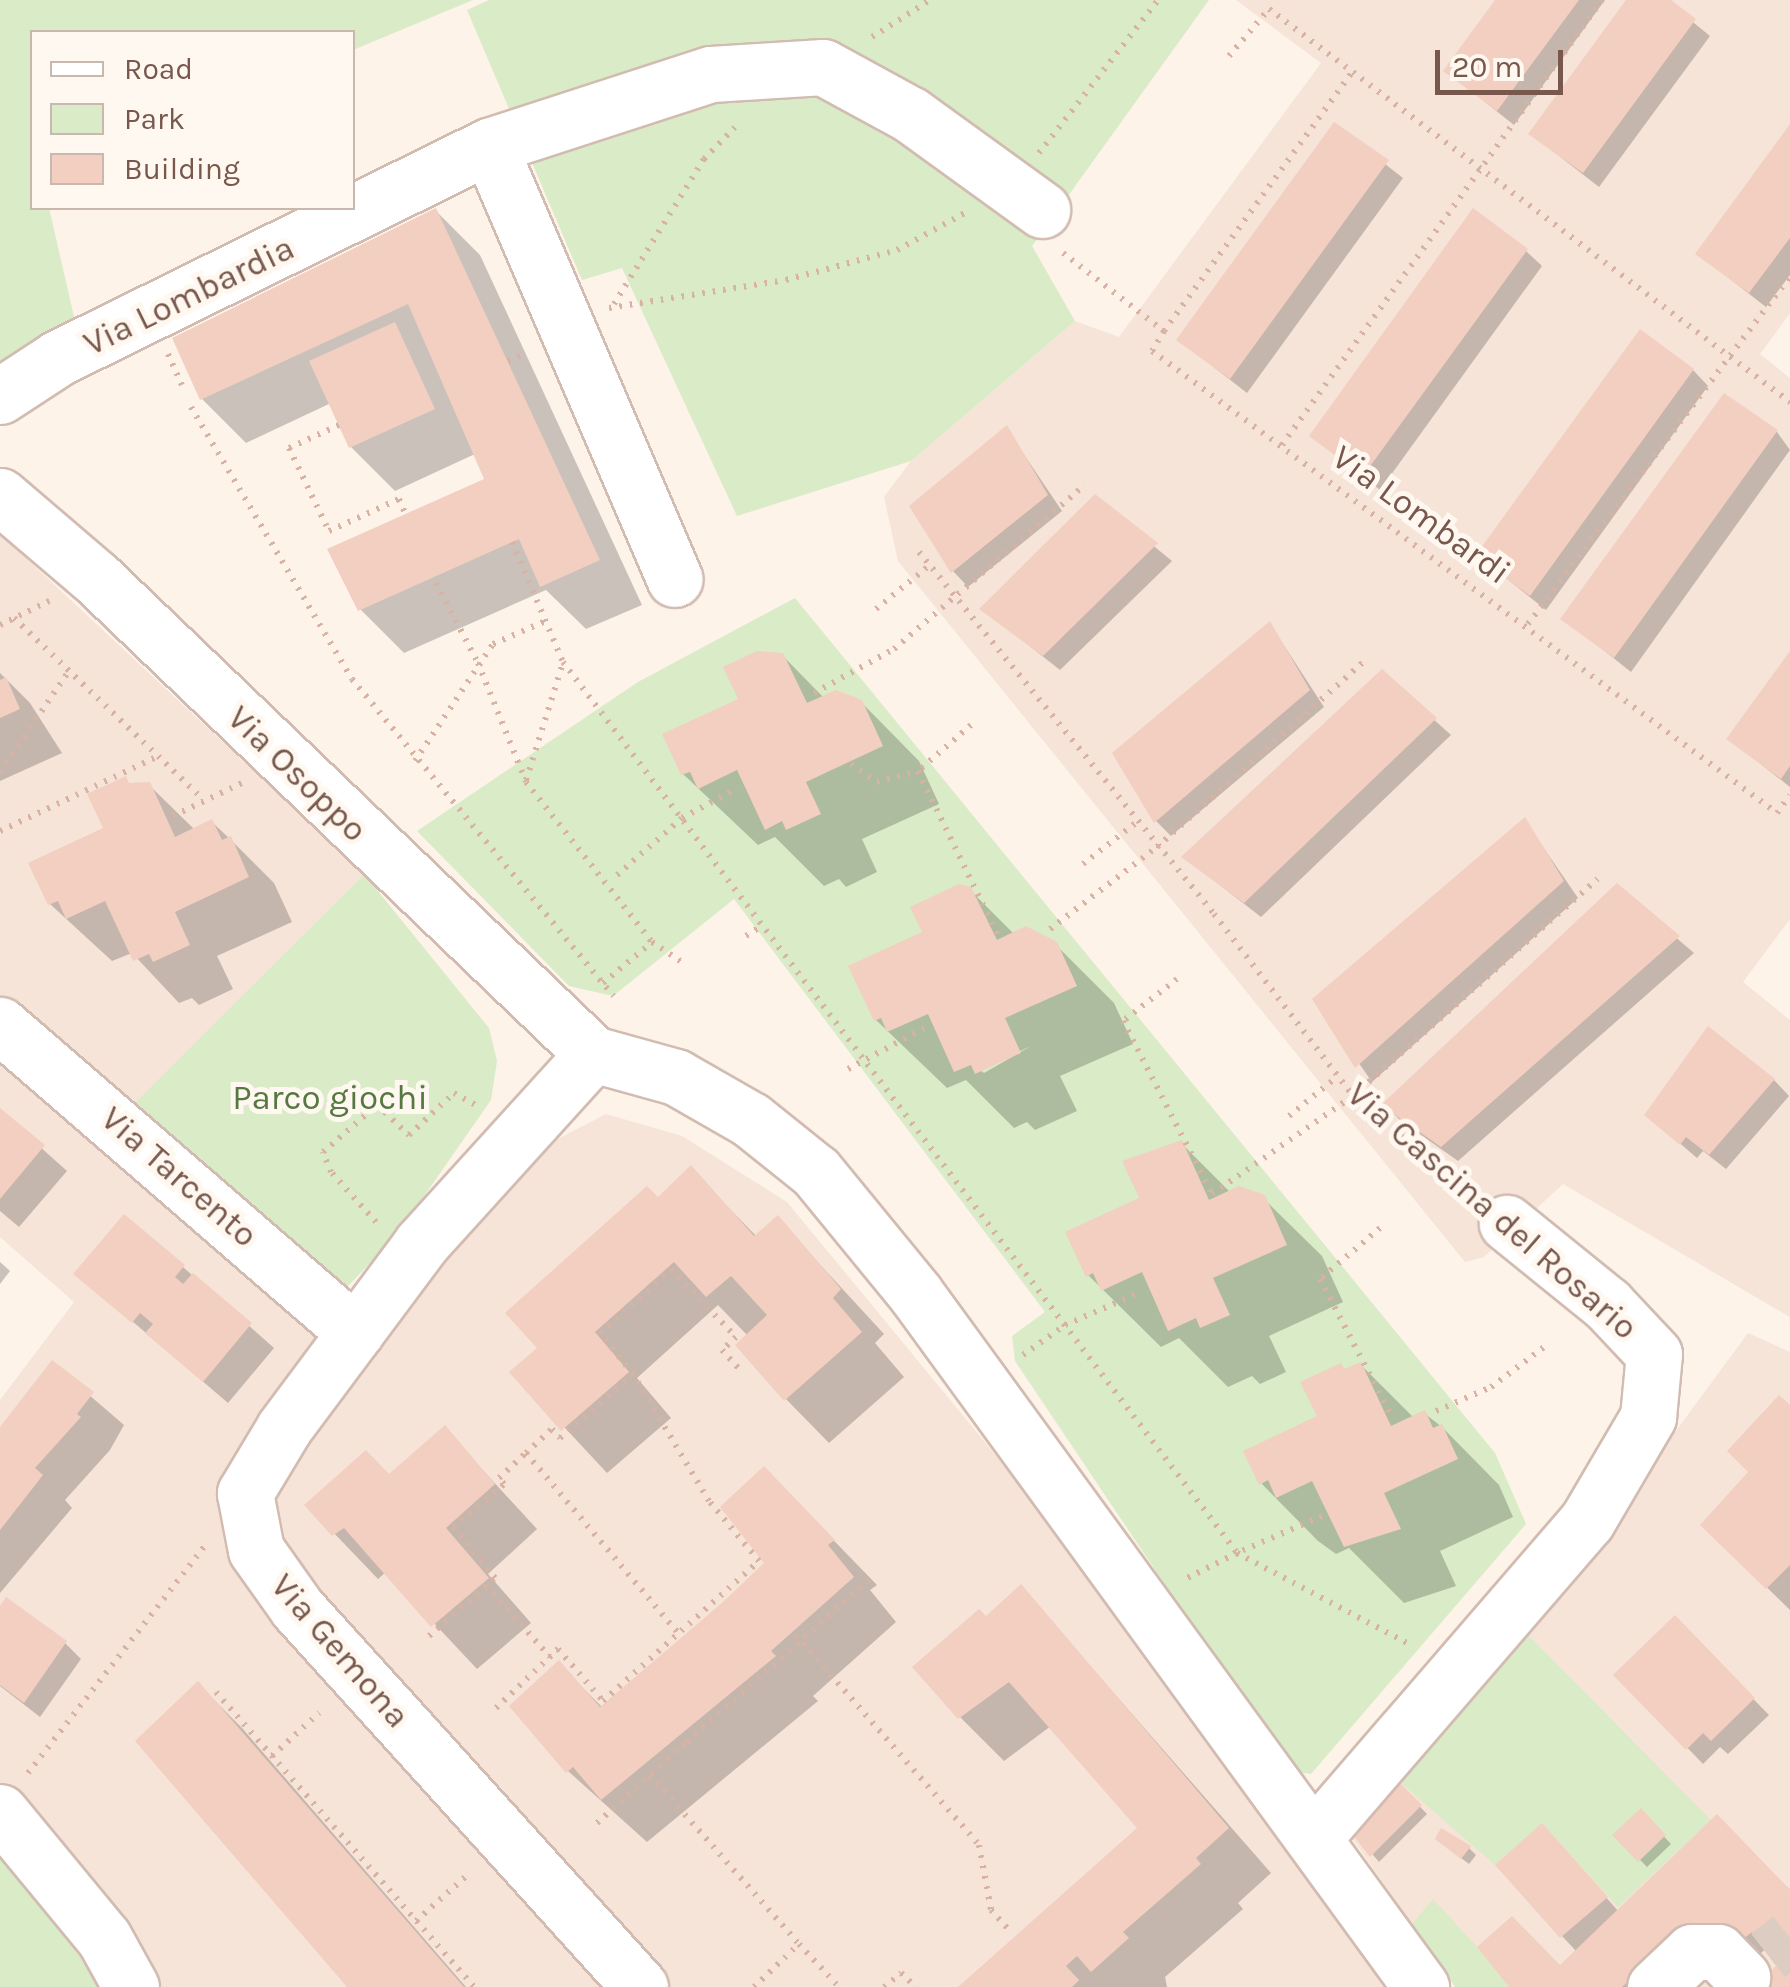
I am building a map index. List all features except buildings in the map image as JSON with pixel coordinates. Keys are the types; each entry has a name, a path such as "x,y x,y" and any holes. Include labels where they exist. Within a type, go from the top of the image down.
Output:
{"street":[{"name":"Via Lombardia","path":"0,396 58,358 488,146 711,74 824,67"},
{"path":"824,67 911,115 1034,213"},
{"path":"488,146 675,579"},
{"name":"Via Osoppo","path":"0,496 96,578 592,1054"},
{"name":"Via Tarcento","path":"0,1025 355,1333"},
{"path":"245,1493 355,1333 422,1244 592,1054 676,1078 750,1120 816,1172 915,1293 1315,1836 1421,1987"},
{"name":"Via Cascina del Rosario","path":"1315,1836 1587,1521 1648,1417 1654,1354 1607,1304 1507,1223"},
{"name":"Via Gemona","path":"245,1493 256,1550 297,1608 640,1987"},
{"path":"12,1795 131,1987"},
{"path":"1655,1987 1692,1952 1718,1952 1747,1973"}],"path":[{"path":"824,67 930,0"},
{"path":"751,110 704,159 614,305 786,280 1034,213 1158,0"},
{"path":"1264,0 1268,8 1790,402"},
{"path":"1282,445 1602,0"},
{"path":"1229,56 1268,8"},
{"path":"1034,213 1164,331 1352,72"},
{"path":"1528,624 1790,276"},
{"name":"Via Lombardi","path":"1164,331 1152,351 1528,624 1777,813 1790,795"},
{"path":"508,361 516,357"},
{"path":"191,406 322,634 416,761 614,996"},
{"path":"339,425 289,448 329,531 399,500 404,513"},
{"path":"814,693 894,649 1084,485"},
{"path":"512,542 563,662 1237,1552 1413,1646"},
{"name":"Via Cascina del Rosario","path":"919,552 1353,1096 1507,1223"},
{"path":"876,610 930,565"},
{"path":"436,584 478,663 526,782 652,942 686,964"},
{"path":"0,625 56,596"},
{"path":"14,618 203,798"},
{"path":"416,761 478,663 507,634 546,621"},
{"path":"1050,929 1157,846 1368,658"},
{"path":"526,782 563,662"},
{"path":"0,772 69,671"},
{"path":"851,764 877,782 918,770 971,725"},
{"path":"0,831 158,756"},
{"path":"918,770 998,938"},
{"path":"172,816 250,779"},
{"path":"617,875 682,818 736,789"},
{"path":"1083,864 1136,822"},
{"path":"1177,979 1124,1022 1212,1194 1288,1146 1353,1096 1597,879"},
{"path":"746,936 763,925"},
{"path":"603,983 652,942"},
{"path":"848,1068 926,1027"},
{"path":"1290,1116 1338,1076"},
{"path":"384,1231 331,1172 323,1152 376,1105 408,1135 454,1093 487,1111"},
{"path":"1380,1228 1320,1279 1393,1419"},
{"path":"496,1708 558,1648 603,1701 759,1561 709,1501 633,1374 600,1334 671,1269 736,1337 722,1350 739,1368"},
{"path":"1023,1354 1066,1324 1140,1292"},
{"path":"1436,1411 1491,1387 1547,1345"},
{"path":"428,1636 495,1578 453,1527 504,1484 498,1478 552,1429 560,1438 633,1374"},
{"path":"526,1452 678,1633"},
{"path":"12,1795 245,1493"},
{"path":"1185,1579 1322,1516"},
{"path":"597,1823 684,1739 869,1580"},
{"path":"486,1586 550,1657"},
{"path":"799,1638 979,1845 991,1910 1012,1934"},
{"path":"216,1692 474,1987"},
{"path":"272,1756 318,1713"},
{"path":"650,1775 839,1987"},
{"path":"416,1920 466,1877"},
{"path":"754,1987 799,1944"},
{"path":"884,1987 901,1973 916,1987"}],"shaded area":[{"path":"1236,0 1790,0 1790,313 1760,354 1790,378 1790,919 1743,982 1790,1020 1790,1317 1563,1184 1484,1257 1465,1262 898,561 884,497 911,461 1075,321 1119,337 1321,63"},
{"path":"0,534 364,874 135,1104 318,1269 397,1321 542,1147 606,1114 682,1136 787,1202 1064,1538 1394,1987 0,1987 0,1400 74,1302 0,1237"},
{"path":"1748,1333 1790,1352 1790,1987 1456,1987 1349,1834 1659,1454"}],"green space":[{"path":"0,0 473,0 355,49 355,30 30,30 30,210 49,210 78,334 0,391"},
{"path":"489,0 1209,0 1032,246 1075,321 911,461 737,516 622,268 582,280 467,10"},
{"path":"795,598 1495,1453 1526,1524 1311,1774 1290,1771 1015,1361 1012,1336 1045,1312 734,899 613,996 569,986 417,831 638,682"},
{"name":"Parco giochi","path":"364,874 489,1028 497,1061 491,1100 397,1235 347,1287 318,1269 134,1104"},
{"path":"1519,1626 1711,1820 1618,1907 1542,1823 1495,1865 1392,1775"},
{"path":"0,1845 101,1987 0,1987"},
{"path":"1433,1899 1509,1987 1455,1987 1412,1924"}],"tunnel":[{"path":"1768,1955 1790,1938"}]}
